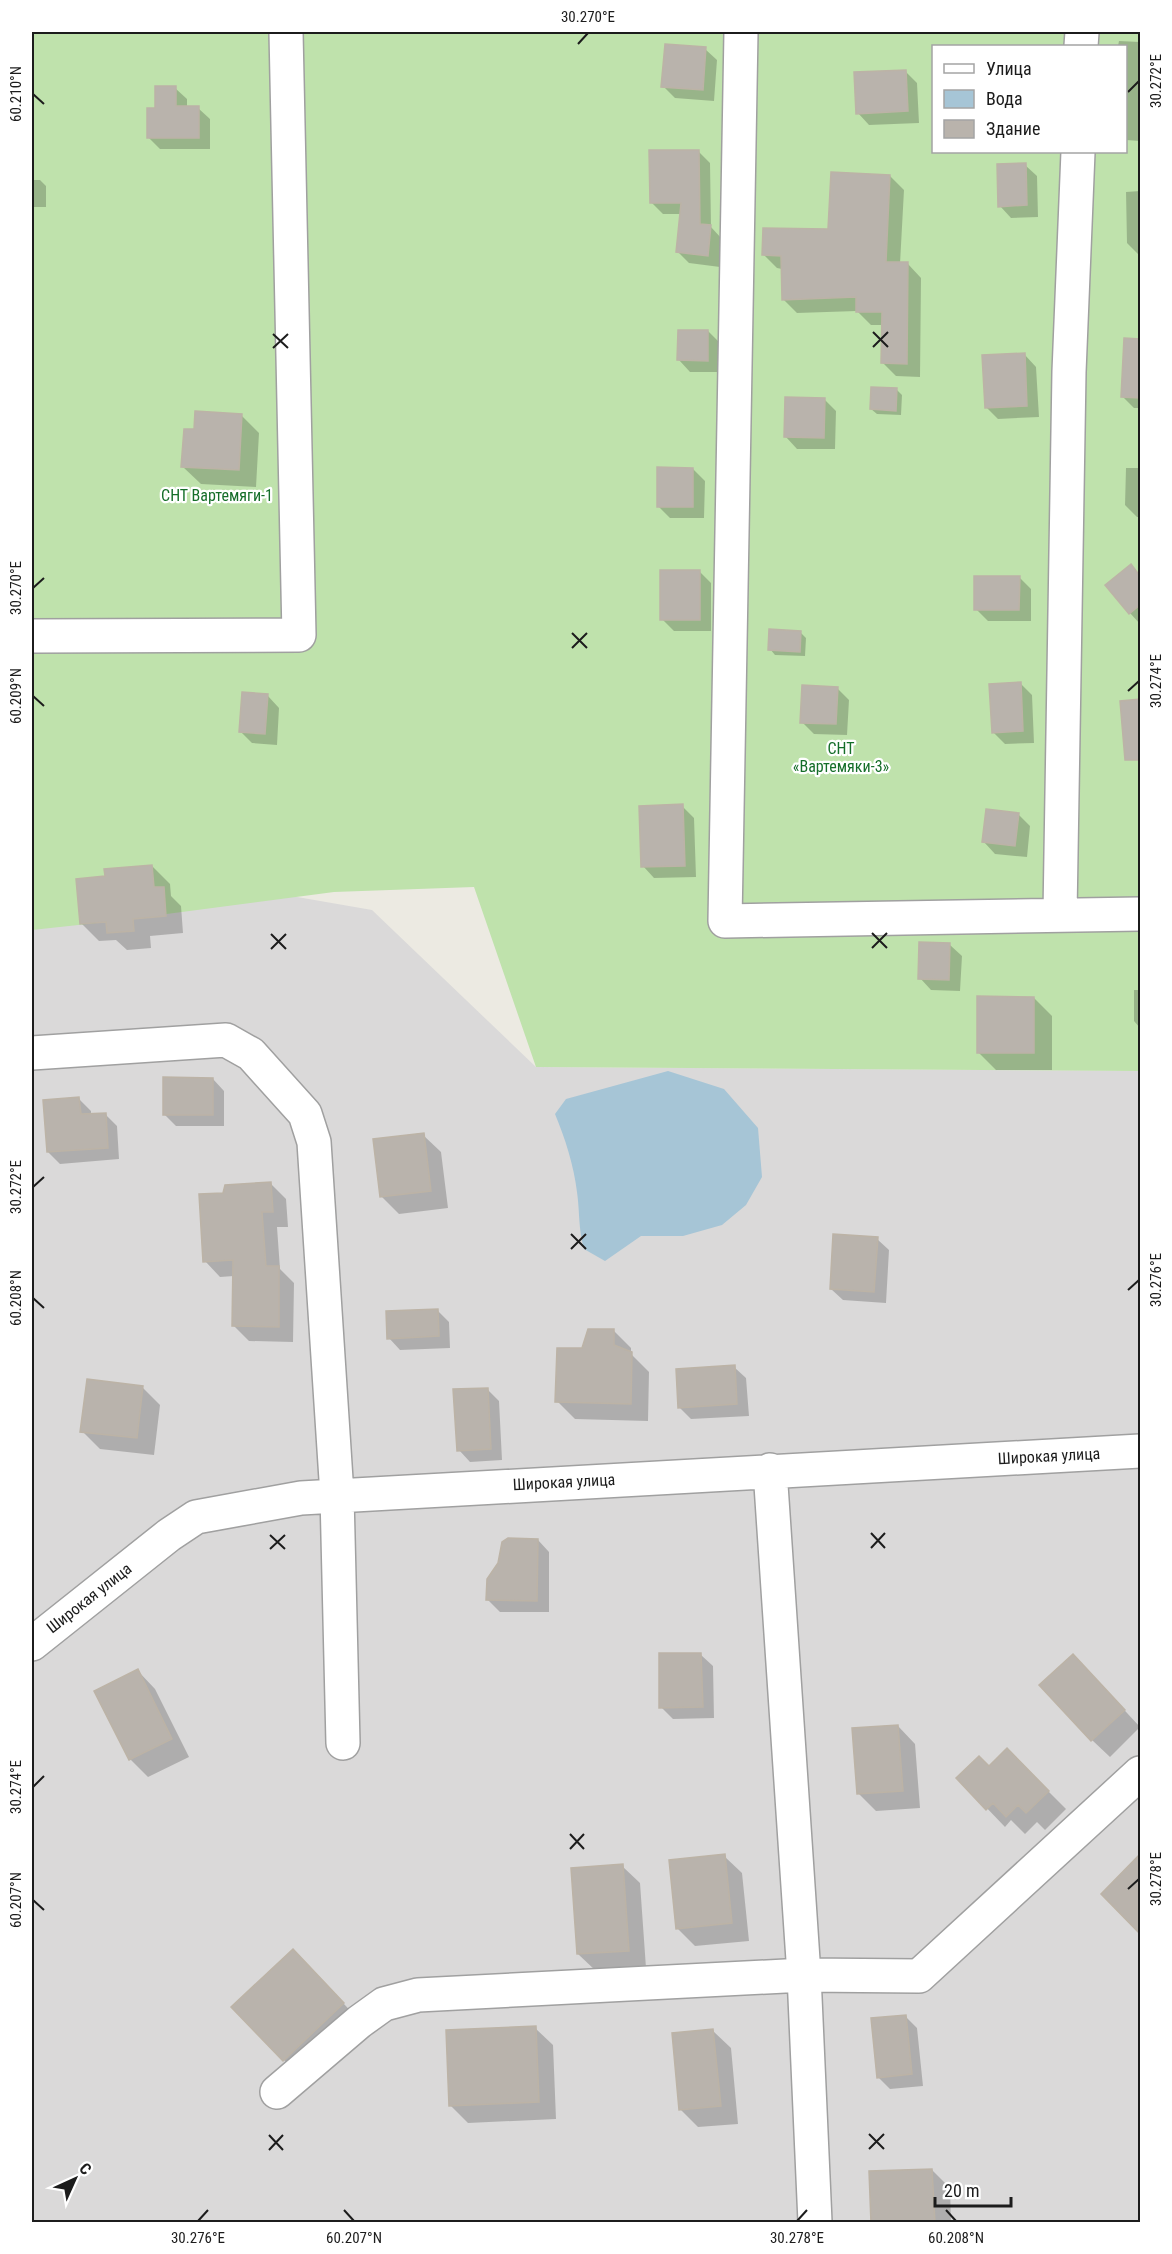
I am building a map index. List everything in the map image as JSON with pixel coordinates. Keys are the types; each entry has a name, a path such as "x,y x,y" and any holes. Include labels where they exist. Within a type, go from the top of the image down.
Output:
{"street":[{"path":"32,636 299,635 286,32"},
{"path":"741,32 725,921 1140,914"},
{"path":"1060,914 1069,383 1077,153"},
{"path":"32,1053 226,1040 251,1054 305,1114 314,1142 337,1495 343,1743"},
{"name":"Широкая улица","path":"32,1644 169,1535 196,1517 301,1498 1140,1451"},
{"path":"770,1470 804,1976 815,2223"},
{"path":"277,2092 359,2022 384,2004 418,1995 804,1976 919,1976 1140,1773"}],"shaded area":[{"path":"32,851 372,910 536,1067 1140,1071 1140,2222 32,2222"}],"green space":[{"path":"32,32 1140,32 1140,1071 536,1067 474,887 334,892 32,930"}],"water":[{"path":"668,1071 724,1089 758,1128 762,1177 746,1205 722,1225 683,1236 641,1236 605,1261 584,1249 574,1172 555,1114 566,1099"}],"building":[{"path":"665,44 706,47 703,90 661,87"},
{"path":"906,70 908,111 856,114 854,72"},
{"path":"155,86 176,86 176,106 199,106 199,138 147,138 147,108 155,108"},
{"path":"649,150 699,150 700,224 711,225 708,256 676,252 681,203 650,203"},
{"path":"1026,163 1027,205 998,207 997,164"},
{"path":"831,172 890,175 886,262 908,262 907,364 881,363 882,312 856,312 856,297 782,300 781,256 762,255 763,228 828,229"},
{"path":"678,330 708,330 708,361 677,360"},
{"path":"1124,338 1140,339 1140,398 1121,397"},
{"path":"1025,353 1027,406 985,408 982,355"},
{"path":"871,387 897,388 896,411 870,409"},
{"path":"785,397 825,398 824,438 784,437"},
{"path":"195,411 242,414 239,470 181,467 184,429 194,429"},
{"path":"657,467 693,468 693,507 657,507"},
{"path":"1131,564 1140,576 1140,605 1129,614 1105,585"},
{"path":"660,570 700,570 700,620 660,620"},
{"path":"974,576 1020,576 1019,610 974,610"},
{"path":"769,629 801,631 800,652 768,650"},
{"path":"1021,682 1023,731 992,733 989,684"},
{"path":"802,685 838,687 836,724 800,723"},
{"path":"242,692 268,694 265,734 239,732"},
{"path":"1140,699 1140,760 1125,760 1120,701"},
{"path":"683,804 685,866 641,867 639,806"},
{"path":"986,809 1019,813 1015,846 982,842"},
{"path":"152,865 154,887 164,887 166,916 133,919 134,931 107,933 106,922 80,924 76,879 105,876 104,869"},
{"path":"919,942 950,943 949,980 918,979"},
{"path":"977,996 1034,997 1034,1053 977,1053"},
{"path":"163,1077 213,1078 213,1115 163,1115"},
{"path":"79,1097 81,1114 106,1113 108,1148 47,1152 43,1100"},
{"path":"424,1133 431,1191 380,1197 373,1139"},
{"path":"271,1182 273,1212 262,1212 266,1266 279,1266 279,1327 232,1326 233,1260 203,1262 199,1194 223,1193 225,1185"},
{"path":"833,1234 878,1237 874,1292 830,1289"},
{"path":"438,1309 439,1336 387,1339 386,1311"},
{"path":"588,1329 614,1329 614,1345 632,1352 631,1404 555,1402 557,1348 582,1348"},
{"path":"735,1365 737,1404 678,1408 676,1369"},
{"path":"87,1379 143,1386 137,1438 80,1432"},
{"path":"488,1388 491,1449 457,1451 453,1389"},
{"path":"508,1538 538,1539 537,1601 486,1600 487,1579 498,1563 502,1542"},
{"path":"659,1653 701,1653 703,1707 659,1708"},
{"path":"1073,1654 1125,1710 1091,1741 1039,1685"},
{"path":"138,1669 172,1739 129,1760 94,1691"},
{"path":"898,1725 903,1791 857,1794 852,1728"},
{"path":"1007,1748 1049,1791 1026,1813 1018,1805 1006,1817 993,1803 986,1810 956,1778 979,1756 989,1766"},
{"path":"725,1854 732,1923 676,1929 669,1860"},
{"path":"1140,1854 1140,1934 1101,1894"},
{"path":"623,1864 629,1951 577,1954 571,1868"},
{"path":"293,1949 344,2003 283,2061 231,2007"},
{"path":"906,2015 912,2074 877,2078 871,2018"},
{"path":"536,2026 539,2102 449,2106 446,2030"},
{"path":"713,2029 721,2106 679,2110 672,2033"},
{"path":"932,2169 935,2223 871,2223 869,2171"}],"park label":[{"name":"СНТ Вартемяги-1","path":"217,495"},
{"name":"СНТ «Вартемяки-3»","path":"841,757"}]}
